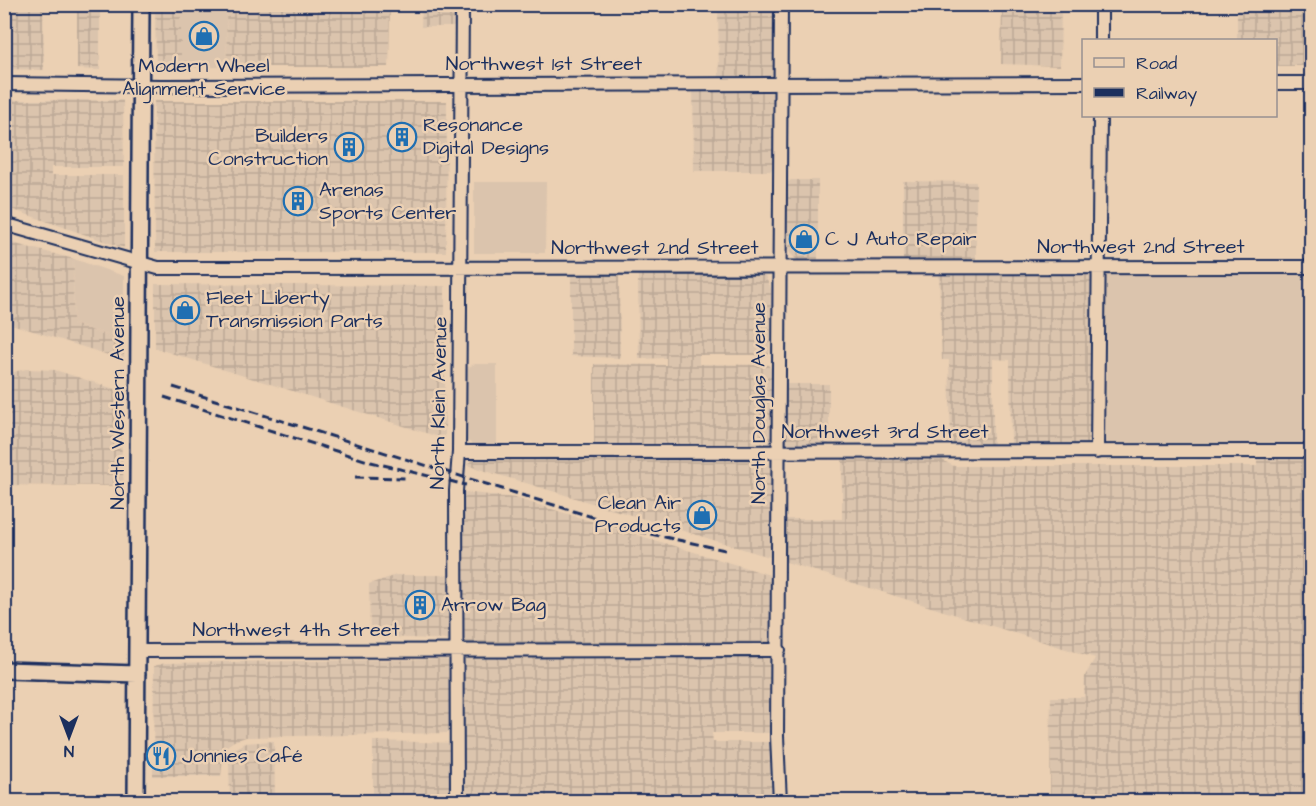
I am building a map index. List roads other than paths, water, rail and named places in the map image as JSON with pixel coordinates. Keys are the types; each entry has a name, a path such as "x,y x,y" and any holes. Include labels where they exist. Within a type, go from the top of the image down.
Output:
{"main road":[{"name":"North Western Avenue","path":"136,801 141,4"},
{"path":"4,670 137,674"}],"street":[{"name":"North Klein Avenue","path":"457,801 456,491 459,452 462,4"},
{"name":"North Douglas Avenue","path":"780,801 778,650 781,4"},
{"path":"1101,4 1101,39"},
{"path":"1277,83 1311,82"},
{"name":"Northwest 1st Street","path":"4,84 1082,83"},
{"path":"1097,452 1100,117"},
{"name":"Northwest 2nd Street","path":"4,224 158,268 1311,267"},
{"name":"Northwest 3rd Street","path":"459,452 1311,451"},
{"name":"Northwest 4th Street","path":"137,651 778,650"}],"railway":[{"path":"173,387 641,532 725,550"},
{"path":"164,397 371,462 466,485"},
{"path":"355,477 409,478"}],"place":[{"name":"Modern Wheel Alignment Service","path":"204,36"},
{"name":"Resonance Digital Designs","path":"402,137"},
{"name":"Builders Construction","path":"349,147"},
{"name":"Arenas Sports Center","path":"298,201"},
{"name":"C J Auto Repair","path":"804,239"},
{"name":"Fleet Liberty Transmission Parts","path":"185,310"},
{"name":"Clean Air Products","path":"702,515"},
{"name":"Arrow Bag","path":"420,605"},
{"name":"Jonnies Café","path":"161,756"}]}
